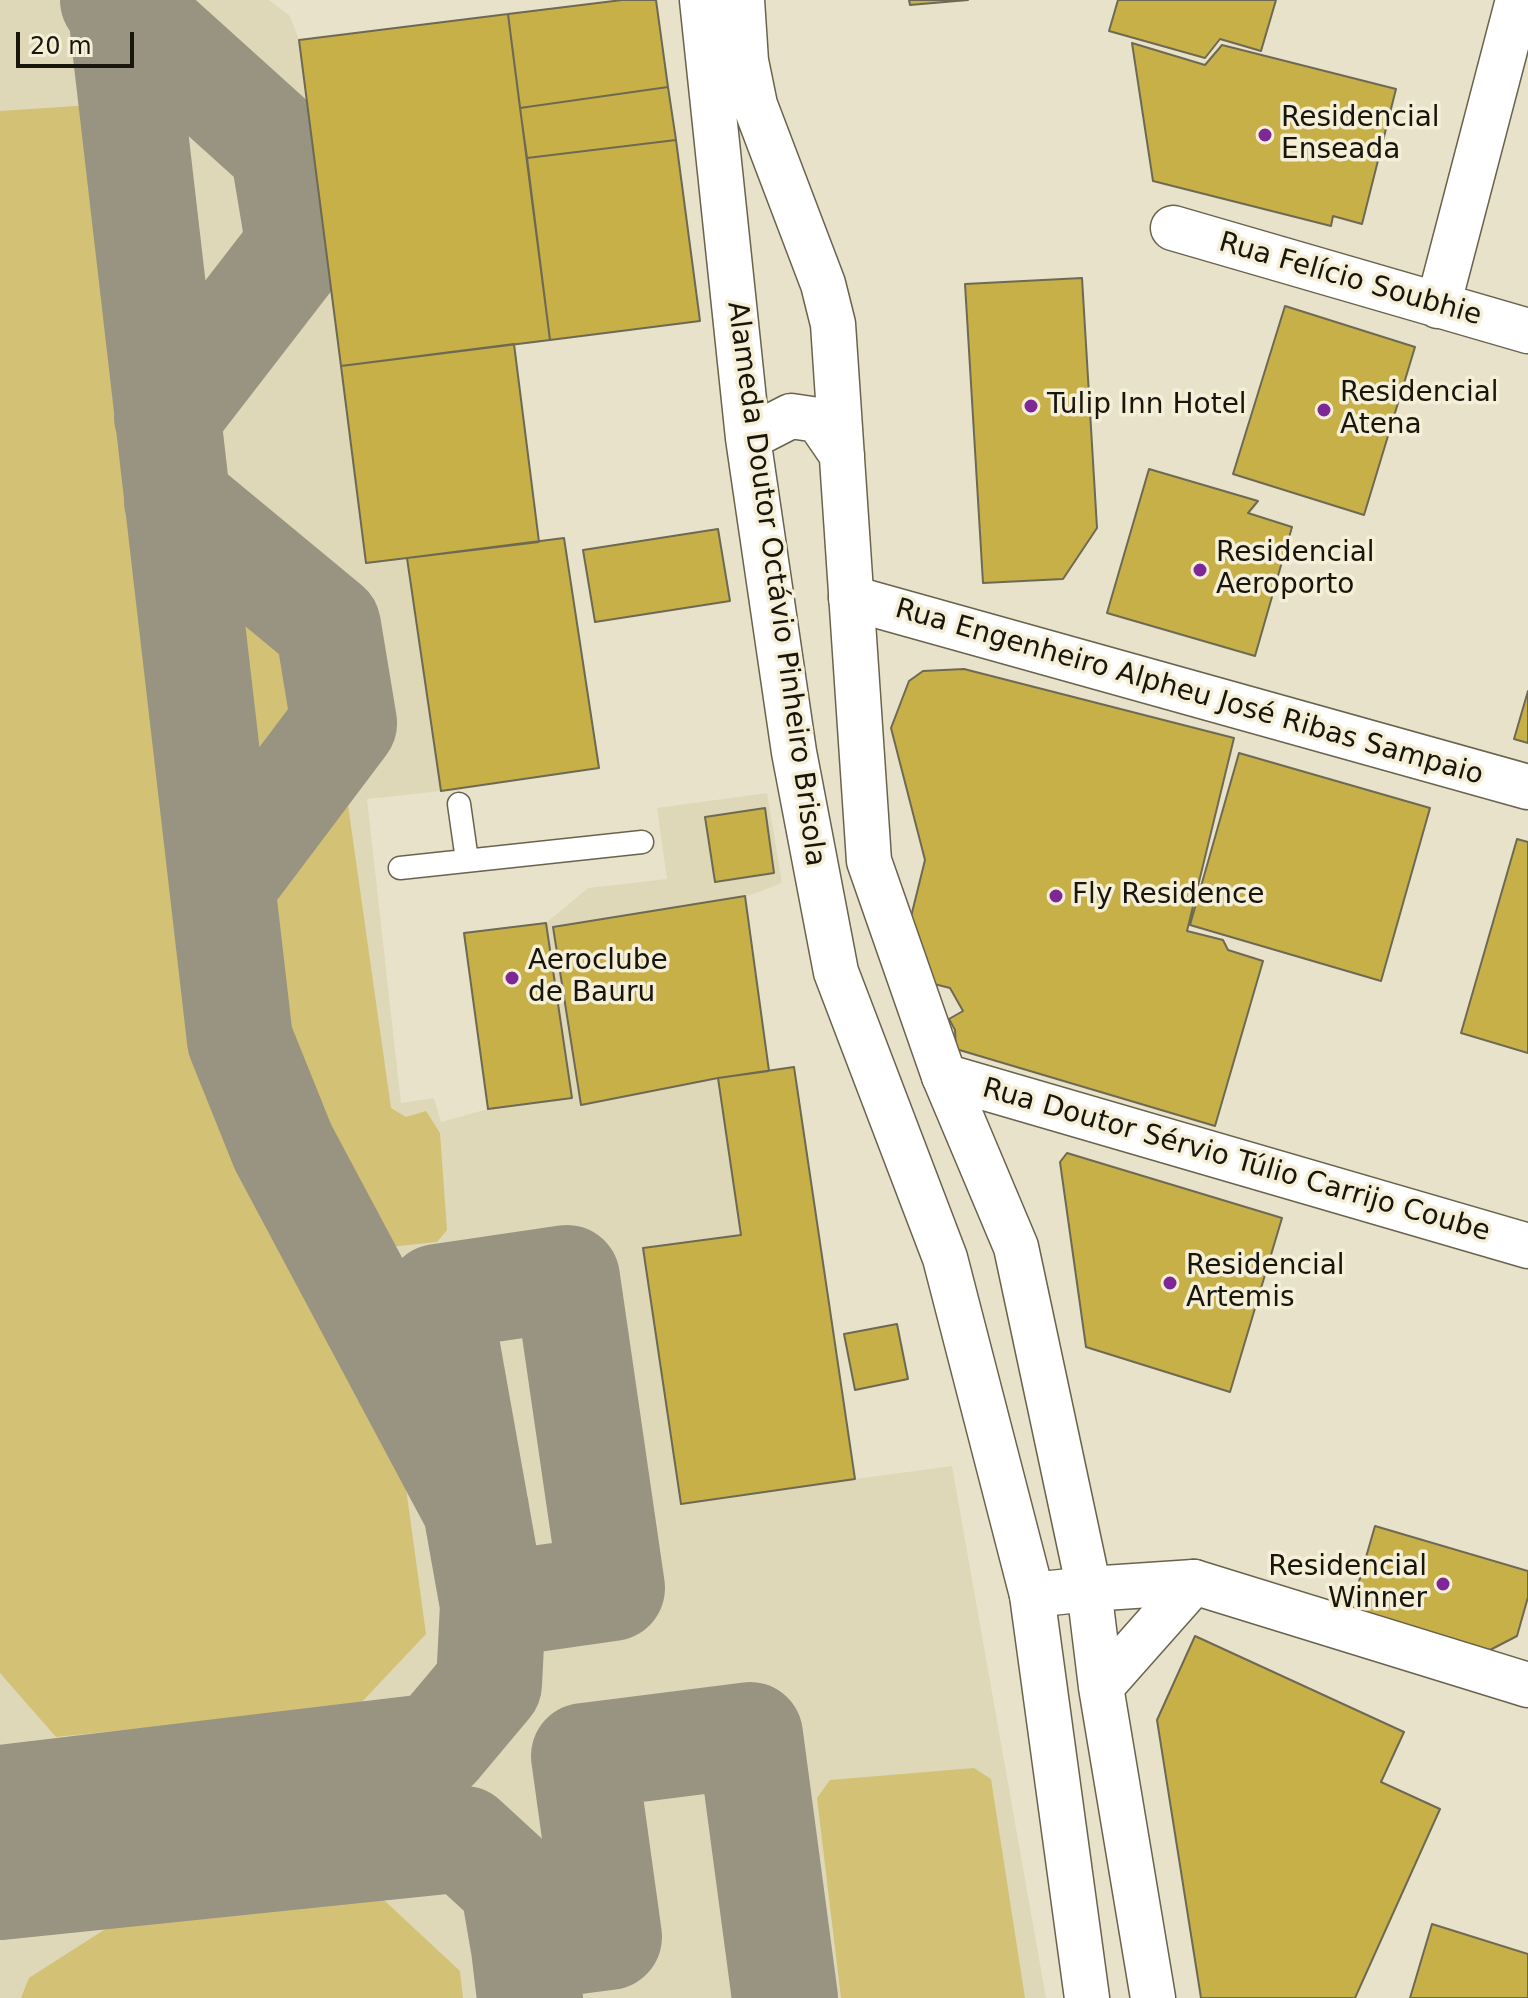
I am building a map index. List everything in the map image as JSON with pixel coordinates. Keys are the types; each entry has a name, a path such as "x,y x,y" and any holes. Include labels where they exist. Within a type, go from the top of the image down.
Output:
{"street":[{"name":"Alameda Doutor Octávio Pinheiro Brisola","path":"702,0 748,438 794,752 836,972 945,1258 1032,1595 1087,1998"},
{"name":"Alameda Doutor Octávio Pinheiro Brisola","path":"742,0 746,61 755,105 823,284 833,324 869,861 944,1076 1016,1247 1089,1589 1101,1687 1153,1998"},
{"path":"1438,306 1518,0"},
{"name":"Rua Felício Soubhie","path":"1173,228 1528,331"},
{"path":"748,438 791,416 818,420 842,455"},
{"name":"Rua Engenheiro Alpheu José Ribas Sampaio","path":"851,598 1528,787"},
{"name":"Rua Doutor Sérvio Túlio Carrijo Coube","path":"944,1076 1528,1246"},
{"path":"945,1258 986,1261 1016,1247"},
{"path":"1101,1687 1194,1582"},
{"path":"1032,1595 1194,1582 1528,1685"}],"lane":[{"path":"459,804 467,860"},
{"path":"400,868 642,842"}],"shaded area":[{"path":"0,0 269,0 290,16 299,40 508,14 550,340 514,345 539,542 564,538 599,768 367,799 401,1103 434,1098 441,1122 488,1109 464,933 546,923 588,888 667,879 657,808 767,793 782,883 745,897 768,1070 794,1067 855,1479 952,1466 1046,1998 0,1998"},
{"path":"91,105 113,115 214,1070 399,1437 426,1634 358,1706 56,1737 0,1673 0,111"},
{"path":"217,552 315,631 321,642 332,695 328,708 236,815 226,810 204,557"},
{"path":"320,786 337,792 348,805 391,1108 406,1117 426,1111 440,1133 447,1230 437,1242 370,1249 356,1237 298,1134 267,1063 243,916 246,892"},
{"path":"974,1768 991,1779 1025,1998 841,1998 817,1798 830,1780"},
{"path":"372,1889 460,1971 463,1998 21,1998 29,1978 121,1919"}],"building":[{"path":"622,0 656,0 668,87 520,108 508,14"},
{"path":"909,0 968,0 910,5"},
{"path":"1118,0 1276,0 1261,51 1220,39 1205,58 1109,31"},
{"path":"508,14 550,340 341,366 299,40"},
{"name":"Residencial Enseada","path":"1132,43 1205,65 1222,45 1396,89 1362,224 1333,216 1331,226 1153,181"},
{"path":"668,87 676,140 527,158 520,108"},
{"path":"676,140 700,321 550,340 527,158"},
{"name":"Tulip Inn Hotel","path":"1082,278 1097,528 1063,579 983,583 965,284"},
{"name":"Residencial Atena","path":"1285,306 1415,347 1364,515 1233,474"},
{"path":"514,344 539,542 366,563 341,366"},
{"name":"Residencial Aeroporto","path":"1149,469 1258,501 1248,513 1292,527 1255,656 1107,613"},
{"path":"718,529 730,601 595,622 583,550"},
{"path":"564,538 599,768 441,791 407,558"},
{"name":"Fly Residence","path":"964,669 1234,738 1187,931 1223,940 1228,950 1263,961 1215,1126 956,1049 955,1030 949,1019 963,1011 950,988 918,980 907,933 925,860 891,728 909,681 923,671"},
{"path":"1528,691 1528,743 1514,739"},
{"path":"1239,753 1430,808 1381,981 1190,925"},
{"path":"765,808 774,873 715,882 705,817"},
{"path":"1517,839 1528,842 1528,1053 1461,1033"},
{"path":"745,896 769,1071 581,1105 553,927"},
{"name":"Aeroclube de Bauru","path":"546,923 572,1098 488,1109 464,933"},
{"path":"794,1067 855,1479 681,1504 643,1248 741,1235 718,1078"},
{"name":"Residencial Artemis","path":"1067,1153 1282,1218 1230,1392 1086,1347 1060,1162"},
{"path":"897,1324 908,1379 855,1390 844,1334"},
{"name":"Residencial Winner","path":"1375,1526 1528,1571 1528,1597 1517,1636 1490,1650 1351,1609"},
{"path":"1195,1636 1404,1732 1381,1782 1440,1809 1355,1998 1201,1998 1157,1720"},
{"path":"1432,1924 1528,1954 1528,1998 1410,1998"}],"taxiway":[{"path":"113,0 120,3 240,1040 283,1147 476,1509"},
{"path":"120,3 283,150 299,246 167,417"},
{"path":"177,501 328,626 344,723 222,885"},
{"path":"567,1278 612,1588 493,1605 438,1297 567,1278"},
{"path":"0,1798 437,1746 489,1684 493,1605"},
{"path":"530,1998 524,1948 609,1937 584,1756 750,1735 785,1998"},
{"path":"0,1887 464,1839 513,1884 524,1948"}],"place":[{"name":"Residencial Enseada","path":"1265,135"},
{"name":"Tulip Inn Hotel","path":"1031,406"},
{"name":"Residencial Atena","path":"1324,410"},
{"name":"Residencial Aeroporto","path":"1200,570"},
{"name":"Fly Residence","path":"1056,896"},
{"name":"Aeroclube de Bauru","path":"512,978"},
{"name":"Residencial Artemis","path":"1170,1283"},
{"name":"Residencial Winner","path":"1443,1584"}]}
